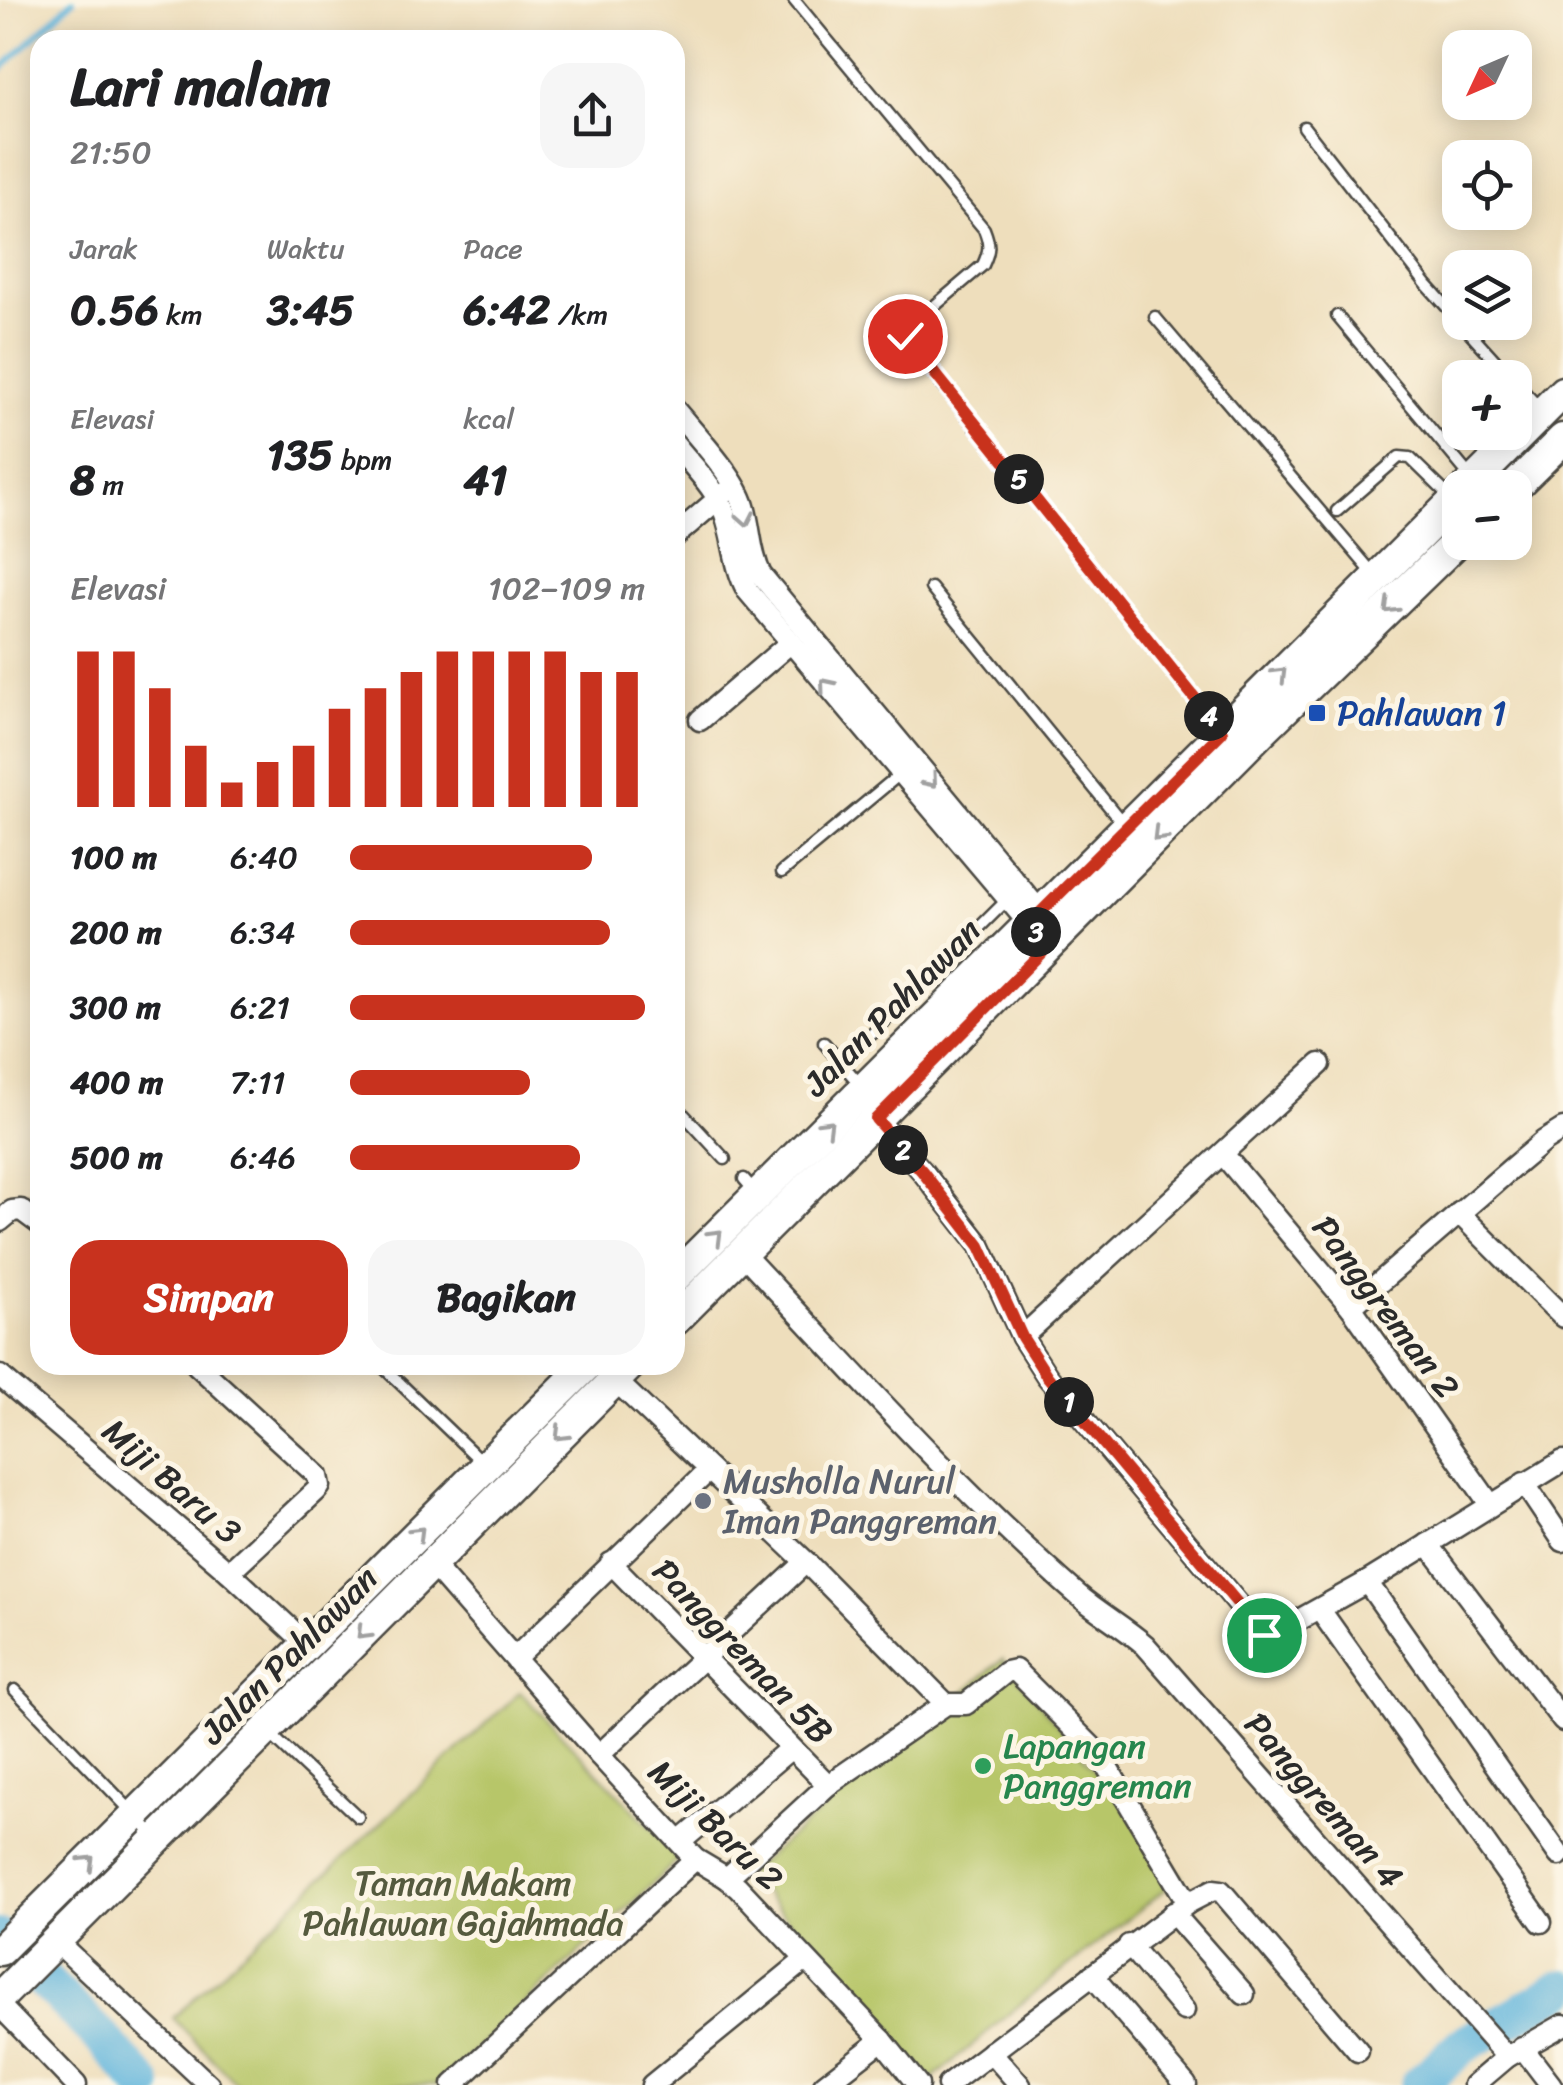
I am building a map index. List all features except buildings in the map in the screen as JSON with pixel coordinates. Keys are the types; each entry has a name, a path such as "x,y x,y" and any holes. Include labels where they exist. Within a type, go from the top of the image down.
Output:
{"main road":[{"name":"Jalan Pahlawan","path":"1485,470 1553,402"},
{"path":"1531,470 1563,439"},
{"name":"Jalan Pahlawan","path":"685,1310 742,1253 760,1197 876,1119 1044,929 1442,513"},
{"name":"Jalan Pahlawan","path":"685,1268 760,1197 863,1089 1044,929 1126,827 1442,554"},
{"name":"Jalan Pahlawan","path":"10,1940 304,1641 486,1466 567,1375"},
{"name":"Jalan Pahlawan","path":"2,1998 621,1375"}],"street":[{"path":"685,426 726,492 727,521 740,578 747,590 1007,900 1044,929"},
{"path":"685,453 744,506 754,561 761,575 1044,929"},
{"path":"685,527 726,492"},
{"path":"700,720 790,643"},
{"path":"1022,1337 1320,1064"},
{"path":"876,1119 980,1246 1022,1337 1047,1376 1260,1632 1268,1636 1320,1610 1563,1461"},
{"path":"1352,1307 1544,1141 1563,1129"},
{"name":"Panggreman 2","path":"1223,1154 1352,1307 1490,1504"},
{"path":"0,1221 12,1211 21,1210 30,1217"},
{"path":"1459,1213 1563,1317"},
{"name":"Panggreman 4","path":"742,1253 1012,1534 1080,1598 1145,1645 1490,2039 1515,2052 1551,2085"},
{"path":"208,1375 318,1476 320,1486 228,1572"},
{"path":"625,1375 709,1470 946,1704"},
{"name":"Miji Baru 3","path":"0,1376 304,1641"},
{"path":"515,1658 709,1470"},
{"path":"1524,1483 1563,1540"},
{"path":"1428,1544 1563,1721"},
{"path":"599,1755 806,1562"},
{"name":"Panggreman 5B","path":"612,1563 828,1785"},
{"name":"Miji Baru 2","path":"432,1564 695,1859 728,1878 882,2040 918,2085"},
{"path":"1367,1582 1559,1855"},
{"path":"1320,1610 1541,1922"},
{"path":"728,1878 828,1785 946,1704 966,1704 1006,1672 1016,1670 1100,1754 1181,1908 1244,1994"},
{"path":"680,1842 791,1748"},
{"path":"452,2085 695,1859"},
{"path":"948,2085 1129,1946 1213,1890 1221,1891 1358,2051"},
{"path":"1129,1946 1184,2010"},
{"path":"50,1947 209,2085"},
{"path":"652,2085 805,1960"},
{"path":"1092,1975 1186,2085"},
{"path":"2,1998 18,2024 76,2085"},
{"path":"1474,2085 1515,2052 1563,2025"},
{"path":"824,2085 882,2040"},
{"path":"991,2052 1020,2085"}],"lane":[{"path":"794,0 984,229 988,239 990,250 983,265 906,330 907,341 1242,725"},
{"path":"1304,128 1426,285 1495,360"},
{"path":"1155,316 1376,578"},
{"path":"1337,316 1449,470"},
{"path":"1337,511 1399,457 1410,458 1442,478"},
{"path":"931,588 1126,827"},
{"path":"782,872 900,774"},
{"path":"872,1034 1007,900"},
{"path":"824,1043 863,1089"},
{"path":"685,1116 725,1159"},
{"path":"391,1375 486,1466"},
{"path":"15,1690 158,1839"},
{"path":"266,1730 358,1817"}],"green space":[{"name":"Lapangan Panggreman","path":"1003,1659 1182,1876 930,2081 747,1873"},
{"name":"Taman Makam Pahlawan Gajahmada","path":"520,1692 680,1858 438,2085 238,2085 173,2018"}],"waterway":[{"path":"42,30 73,0"},
{"path":"0,70 30,41"},
{"path":"0,1938 144,2085"},
{"path":"1419,2085 1462,2046 1563,1988"}],"place":[{"name":"Pahlawan 1","path":"1317,713"},
{"name":"Musholla Nurul Iman Panggreman","path":"703,1501"},
{"name":"Lapangan Panggreman","path":"983,1766"}],"route":[{"path":"905,336 1222,732 1029,924 1048,946 876,1119 980,1246 1033,1358 1264,1635"}]}
